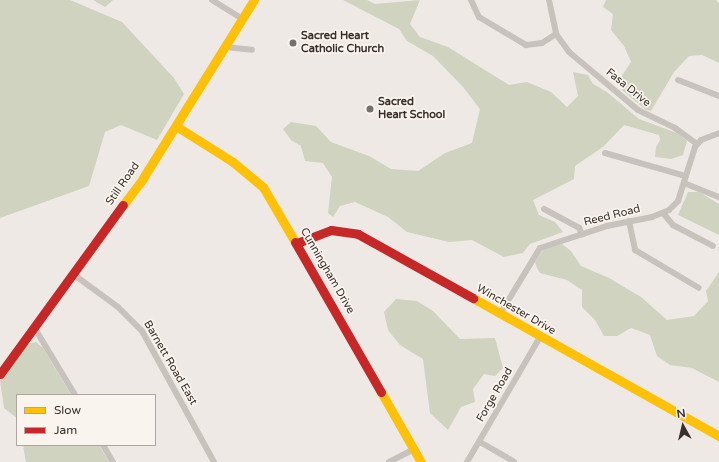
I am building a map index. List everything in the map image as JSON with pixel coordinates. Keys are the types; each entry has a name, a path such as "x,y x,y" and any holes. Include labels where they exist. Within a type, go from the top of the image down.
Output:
{"street":[{"path":"212,0 242,18"},
{"name":"Still Road","path":"0,374 143,178 254,0"},
{"path":"471,0 479,17 526,45 542,43 556,34 549,0"},
{"name":"Fasa Drive","path":"556,34 569,52 638,110 675,128 697,144"},
{"path":"224,47 252,50"},
{"path":"678,80 719,96"},
{"name":"Cunningham Drive","path":"176,126 253,176 272,199 421,462"},
{"path":"712,246 673,225 664,213 678,201 697,144 705,137 719,133"},
{"path":"605,153 686,176"},
{"path":"684,183 719,197"},
{"path":"544,209 579,228 582,234"},
{"name":"Reed Road","path":"500,314 536,252 546,245 629,221 664,213"},
{"path":"629,221 636,250 699,288"},
{"name":"Winchester Drive","path":"298,243 318,233 331,230 358,234 719,436"},
{"name":"Barnett Road East","path":"73,274 118,308 142,331 214,462"},
{"path":"34,328 74,394"},
{"name":"Forge Road","path":"467,462 540,337"},
{"path":"480,442 514,462"},
{"path":"104,446 113,462"},
{"path":"389,462 414,449"}],"green space":[{"path":"0,0 70,0 122,22 174,78 184,94 157,140 121,125 105,132 89,186 0,218"},
{"path":"93,0 113,0 105,7"},
{"path":"343,0 367,0 375,4 420,0 410,24 420,37 448,47 509,85 527,82 551,92 567,107 578,96 573,72 588,75 593,84 607,92 639,119 677,133 687,141 683,155 671,159 655,157 656,147 660,140 659,135 624,125 603,147 575,166 574,179 533,200 539,215 555,222 563,232 530,244 523,253 504,257 472,240 449,242 407,232 388,217 355,202 340,206 333,217 328,213 332,177 323,163 305,161 301,146 291,140 283,129 291,122 316,126 331,142 369,156 391,169 418,171 445,153 472,143 480,109 463,87 433,56 407,41 399,29"},
{"path":"606,0 716,0 719,3 719,63 702,55 689,56 674,72 651,111 646,110 622,90 621,77 631,62 624,46 611,30 613,14 603,7"},
{"path":"688,192 699,192 719,204 719,235 678,215"},
{"path":"562,244 571,251 581,266 609,278 641,297 667,320 694,316 708,301 706,291 719,272 719,382 692,368 670,365 657,356 650,335 631,328 617,336 604,336 595,320 582,307 582,290 567,280 540,273 537,268 535,262 544,248"},
{"path":"396,299 417,301 433,311 460,339 495,338 503,368 495,376 484,374 473,389 475,402 461,407 448,430 430,413 423,359 400,345 388,330 384,312"},
{"path":"36,342 43,348 70,394 16,394 16,417 4,408 0,381 27,344"},
{"path":"23,446 100,446 109,462 26,462"}],"traffic: slow":[{"path":"123,205 143,178 254,0"},
{"path":"176,126 233,162 263,187 295,242"},
{"path":"473,298 719,436"},
{"path":"381,392 421,462"}],"traffic: jam":[{"path":"0,374 123,205"},
{"path":"297,243 331,230 358,234 473,298"},
{"path":"295,242 381,392"}],"place":[{"name":"Sacred Heart Catholic Church","path":"293,43"},
{"name":"Sacred Heart School","path":"370,109"}]}
